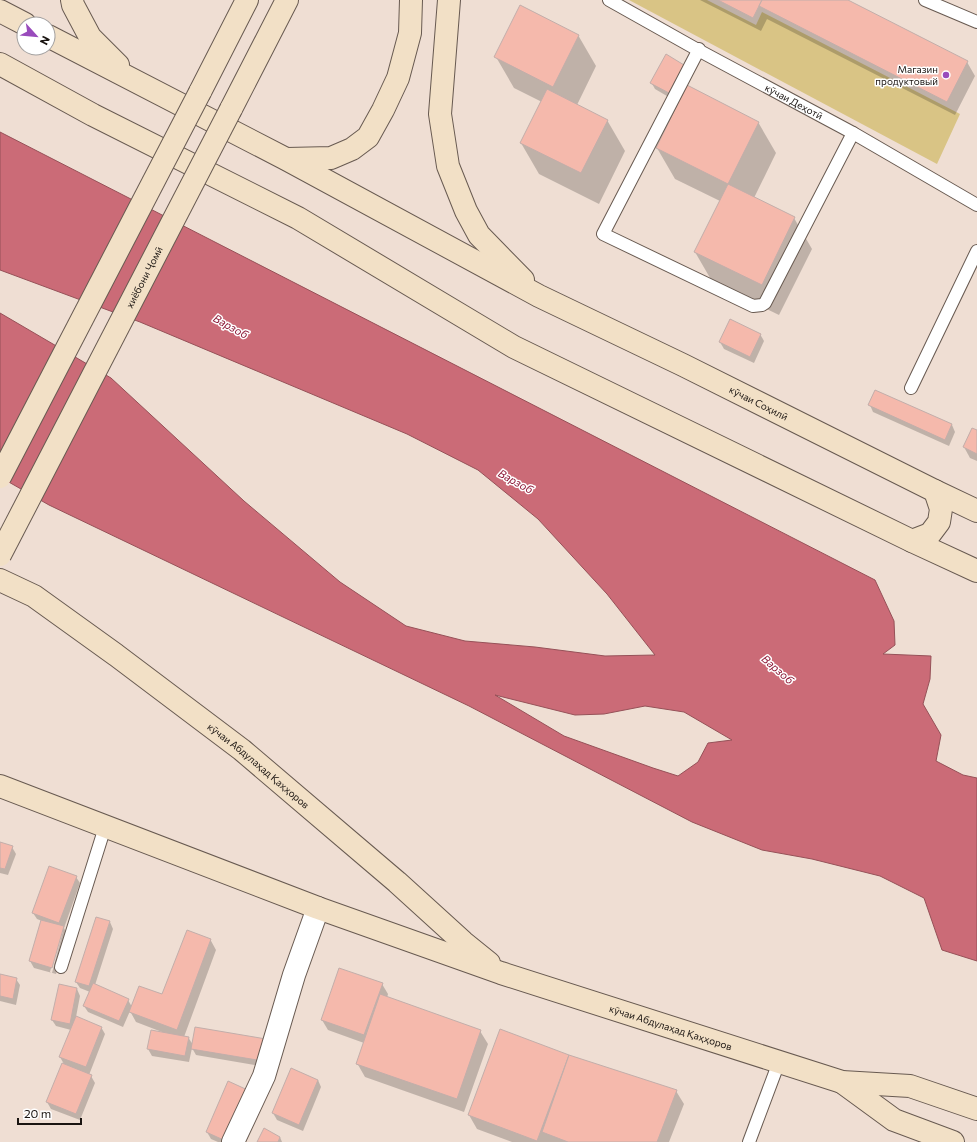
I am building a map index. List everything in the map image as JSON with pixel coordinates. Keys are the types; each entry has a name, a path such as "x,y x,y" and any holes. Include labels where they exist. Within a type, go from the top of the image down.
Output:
{"main road":[{"path":"72,0 73,5 90,37 133,80"},
{"path":"0,477 247,0"},
{"name":"хиёбони Ҷомӣ","path":"0,555 287,0"},
{"path":"286,159 331,158 352,149 368,137 398,78 410,33 411,0"},
{"path":"449,0 440,114 448,166 466,210 479,235 539,296"},
{"path":"0,11 16,19"},
{"name":"кӯчаи Соҳилӣ","path":"56,40 286,159 539,296 683,365 977,511"},
{"path":"3,66 93,115 298,218 514,347 912,541 977,571"},
{"path":"912,541 930,534 940,522 942,509 935,491"},
{"name":"кӯчаи Абдулаҳад Қаҳҳоров","path":"0,580 34,596 116,655 242,750 397,882 463,942 501,973"},
{"name":"кӯчаи Абдулаҳад Қаҳҳоров","path":"0,783 10,790 105,828 318,908 501,973 842,1082 910,1086 977,1109"},
{"name":"кӯчаи Абдулаҳад Қаҳҳоров","path":"842,1082 894,1120 953,1142"}],"street":[{"path":"233,1142 264,1076 294,975 318,908"}],"lane":[{"name":"кӯчаи Деҳотӣ","path":"609,0 698,50 853,133 977,205"},
{"path":"925,0 977,22"},
{"path":"699,49 603,234 753,306 762,305 766,303 853,133"},
{"path":"911,388 977,251"},
{"path":"61,967 105,828"},
{"path":"749,1142 779,1062"}],"shaded area":[{"path":"629,0 707,0 756,25 762,12 960,114 937,164"}],"water":[{"name":"Варзоб","path":"0,132 875,580 894,621 895,645 883,654 931,656 930,679 923,704 941,735 936,761 963,775 977,778 977,961 942,950 924,898 880,876 812,859 762,850 692,822 469,706 49,505 0,477 0,313 111,378 244,501 340,582 406,626 465,641 535,647 605,656 655,655 607,594 538,519 478,470 407,434 140,322 0,270","holes":["495,695 575,715 604,714 645,706 684,712 732,740 708,743 698,762 678,776 564,736"]}],"building":[{"path":"718,0 762,0 753,18"},
{"path":"762,0 848,0 968,61 947,102 759,6"},
{"path":"520,5 579,35 553,87 494,57"},
{"path":"666,54 684,65 669,93 650,83"},
{"path":"687,85 759,122 728,184 656,148"},
{"path":"547,89 608,120 581,173 520,143"},
{"path":"728,184 795,217 762,285 694,252"},
{"path":"730,319 761,334 750,357 719,342"},
{"path":"875,390 952,424 945,440 868,405"},
{"path":"972,428 977,430 977,454 963,447"},
{"path":"0,842 13,846 5,869 0,868"},
{"path":"49,866 77,876 59,923 32,913"},
{"path":"96,917 110,921 89,986 75,982"},
{"path":"41,920 64,926 52,968 29,961"},
{"path":"187,930 211,939 177,1030 129,1012 139,986 162,994"},
{"path":"339,968 383,983 364,1035 321,1020"},
{"path":"0,974 17,978 13,999 0,996"},
{"path":"93,983 129,999 119,1021 83,1006"},
{"path":"59,984 77,988 70,1024 51,1020"},
{"path":"380,994 481,1030 457,1099 356,1064"},
{"path":"76,1016 102,1027 86,1067 59,1057"},
{"path":"195,1027 266,1039 263,1061 191,1049"},
{"path":"500,1029 569,1055 537,1141 468,1115"},
{"path":"151,1030 189,1037 185,1056 147,1049"},
{"path":"569,1055 677,1090 657,1142 568,1142 542,1132"},
{"path":"62,1063 92,1075 76,1114 46,1102"},
{"path":"291,1068 318,1080 299,1125 272,1113"},
{"path":"228,1081 252,1092 228,1142 206,1132"},
{"path":"264,1128 280,1137 278,1142 257,1142"}],"place":[{"name":"Магазин продуктовый","path":"946,75"}]}
